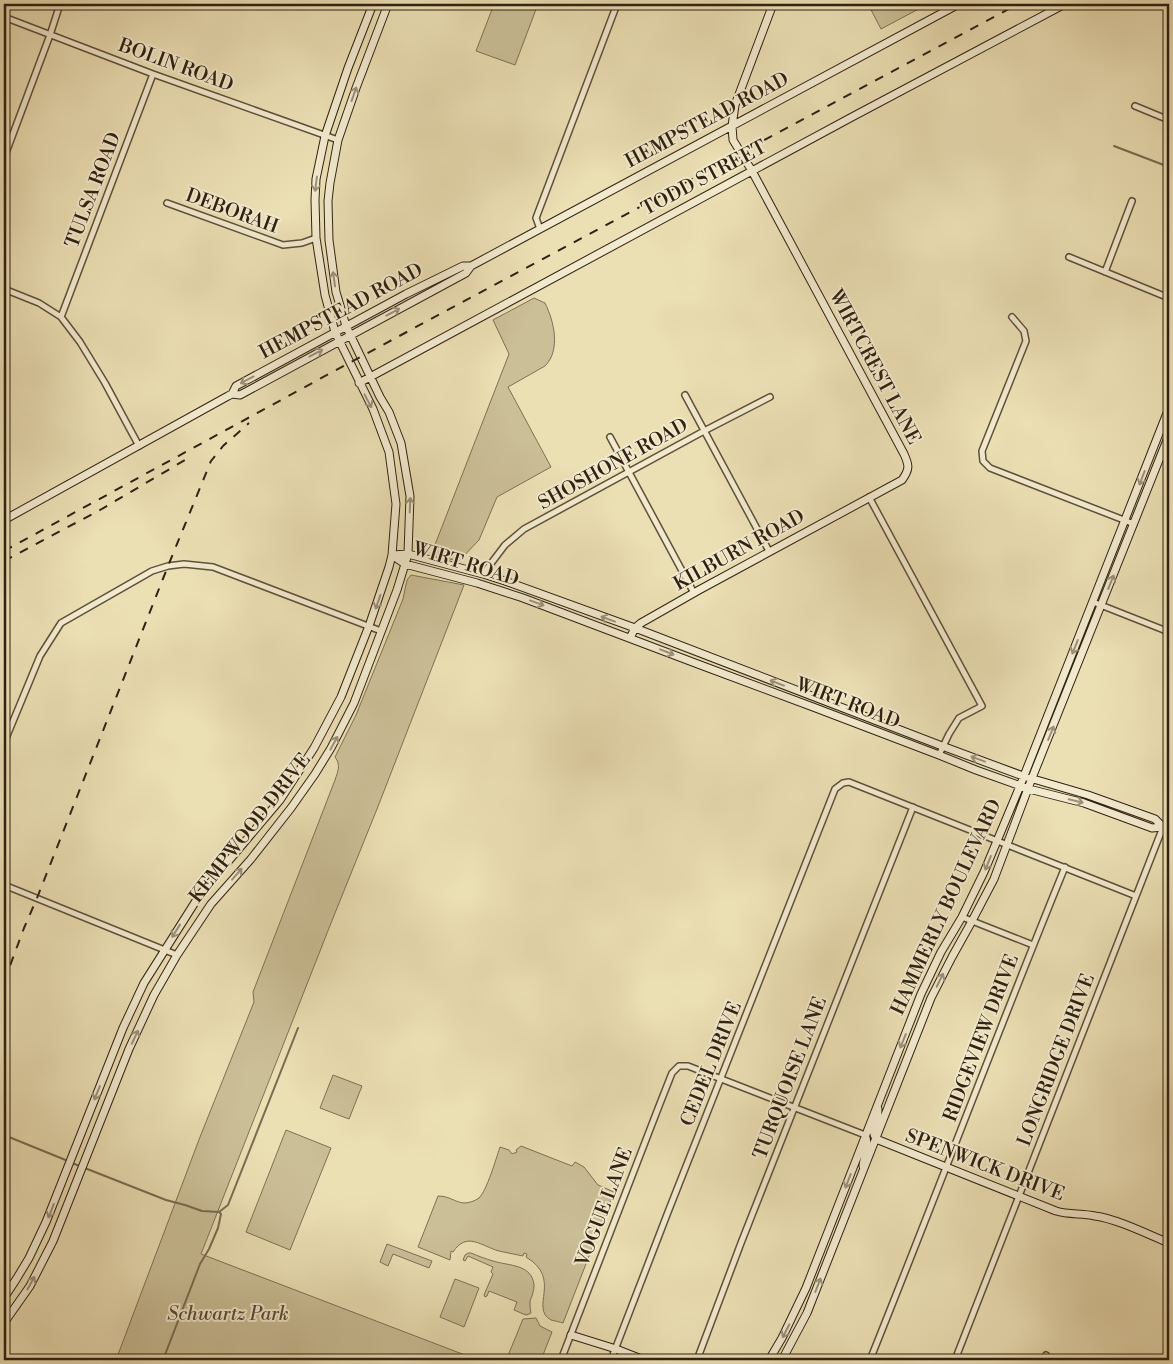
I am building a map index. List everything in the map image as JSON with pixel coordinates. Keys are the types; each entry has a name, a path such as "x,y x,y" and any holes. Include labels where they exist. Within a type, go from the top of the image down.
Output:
{"main road":[{"name":"KEMPWOOD DRIVE","path":"4,1298 29,1258 46,1222 123,1028 144,983 199,896 280,800 314,748 341,697 369,626 392,555 396,504 389,452 373,409 338,342 324,295 316,238 316,180 325,136 348,68 373,4"},
{"name":"KEMPWOOD DRIVE","path":"4,1323 30,1286 53,1240 122,1068 154,995 177,955 211,904 270,835 315,774 331,748 354,703 397,590 408,554 410,496 401,443 389,412 346,326 336,292 329,240 328,201 338,140 388,4"},
{"path":"732,126 735,105 773,4"},
{"name":"HEMPSTEAD ROAD","path":"232,394 240,395 466,273 471,266 540,228 959,4"},
{"name":"TODD STREET","path":"359,383 1064,4"},
{"path":"363,30 375,36"},
{"name":"WIRTCREST LANE","path":"732,126 733,140 752,171 908,464 907,473 902,480 869,497"},
{"name":"HEMPSTEAD ROAD","path":"4,520 232,394 236,386 346,326 457,268 471,266"},
{"name":"HAMMERLY BOULEVARD","path":"768,1360 782,1338 797,1308 921,994 941,952 962,917 984,872 1020,786 1169,408"},
{"name":"HAMMERLY BOULEVARD","path":"782,1360 807,1313 931,998 994,879 1032,778 1169,435"},
{"path":"391,462 404,459"},
{"name":"KILBURN ROAD","path":"635,628 694,592 869,497"},
{"name":"WIRT ROAD","path":"392,555 408,554 483,574 635,628 1023,776 1088,795 1155,819 1166,828"},
{"name":"WIRT ROAD","path":"392,555 405,564 502,591 630,638 1020,786 1084,803 1152,828 1166,828"},
{"path":"630,638 635,628"},
{"path":"1060,684 1069,687"},
{"path":"915,1010 925,1015"},
{"path":"109,1064 122,1068"},
{"path":"876,1139 873,1129 877,1119 879,1102"},
{"path":"862,1176 864,1155 868,1142 865,1135"},
{"name":"SPENWICK DRIVE","path":"876,1139 1066,1214 1096,1216 1169,1243"},
{"path":"59,1190 72,1194"},
{"path":"828,1232 837,1236"},
{"path":"797,1308 807,1313"},
{"path":"571,1334 644,1360"}],"street":[{"path":"4,158 60,4"},
{"path":"540,228 536,218 617,4"},
{"name":"BOLIN ROAD","path":"4,17 153,74 338,140"},
{"name":"TULSA ROAD","path":"61,317 153,74"},
{"path":"1135,106 1169,120"},
{"path":"1105,272 1132,201"},
{"name":"DEBORAH","path":"167,203 283,245 302,243 316,238"},
{"path":"1069,258 1169,298"},
{"path":"4,289 39,303 61,317 80,342 105,383 139,446"},
{"path":"1012,317 1024,331 1026,341 982,451 983,461 990,468 1134,524"},
{"path":"685,394 769,551"},
{"name":"SHOSHONE ROAD","path":"483,574 505,545 524,529 770,397"},
{"path":"1159,432 1169,435"},
{"path":"610,437 694,592"},
{"path":"869,497 982,706 959,718 942,746 940,755"},
{"path":"4,743 40,656 61,623 152,571 168,566 184,564 213,567 381,631"},
{"path":"1093,602 1169,632"},
{"name":"CEDEL DRIVE","path":"611,1360 834,789 843,783 849,782 913,808"},
{"path":"913,808 1136,896"},
{"name":"TURQUOISE LANE","path":"697,1360 744,1234 913,808"},
{"name":"LONGRIDGE DRIVE","path":"955,1360 1136,896 1166,828"},
{"name":"RIDGEVIEW DRIVE","path":"870,1360 1065,867"},
{"path":"4,886 177,955"},
{"path":"962,917 1033,945"},
{"name":"VOGUE LANE","path":"560,1360 672,1073 679,1066 688,1066 721,1080"},
{"path":"721,1080 865,1135"}],"green space":[{"path":"494,4 538,4 515,65 476,51"},
{"path":"868,4 928,4 881,29"},
{"path":"534,298 545,303 551,318 554,335 553,352 545,366 508,387 551,467 497,497 479,540 459,561 431,555 509,354 493,320"},
{"name":"Schwartz Park","path":"411,575 464,585 201,1254 478,1360 116,1360 200,1137 254,1002 253,992 335,780 338,765 335,757 356,715 403,599 407,580"},
{"path":"333,1075 362,1086 349,1119 320,1108"},
{"path":"286,1130 331,1148 290,1250 246,1232"},
{"path":"521,1146 572,1166 575,1162 584,1167 598,1185 614,1192 563,1323 551,1320 545,1315 542,1274 537,1266 526,1257 527,1254 524,1253 523,1256 502,1252 469,1241 458,1246 453,1252 451,1251 450,1260 418,1247 438,1196 464,1203 479,1198 488,1182 500,1147 509,1150 512,1154 517,1152 516,1150"},
{"path":"387,1244 432,1261 429,1268 393,1254 388,1266 380,1262"},
{"path":"468,1253 519,1267 529,1273 534,1285 530,1301 531,1313 526,1315 514,1310 517,1302 489,1291 485,1297 484,1295 493,1274 491,1272 493,1267 468,1256 465,1261 463,1260"},
{"path":"455,1279 479,1288 464,1327 440,1317"},
{"path":"536,1318 540,1326 552,1332 541,1360 503,1360 499,1358 500,1356 507,1358 523,1319"}],"waterway":[{"path":"1114,146 1169,167"},
{"path":"72,1163 166,1200 202,1211 219,1212 228,1205 298,1028"},
{"path":"4,1135 68,1161"},
{"path":"163,1360 200,1264 218,1228 221,1214 219,1212"}],"railway":[{"path":"4,551 349,363 1018,4"},
{"path":"4,982 211,461 223,446 249,423"},
{"path":"4,561 100,510 185,460"}]}
